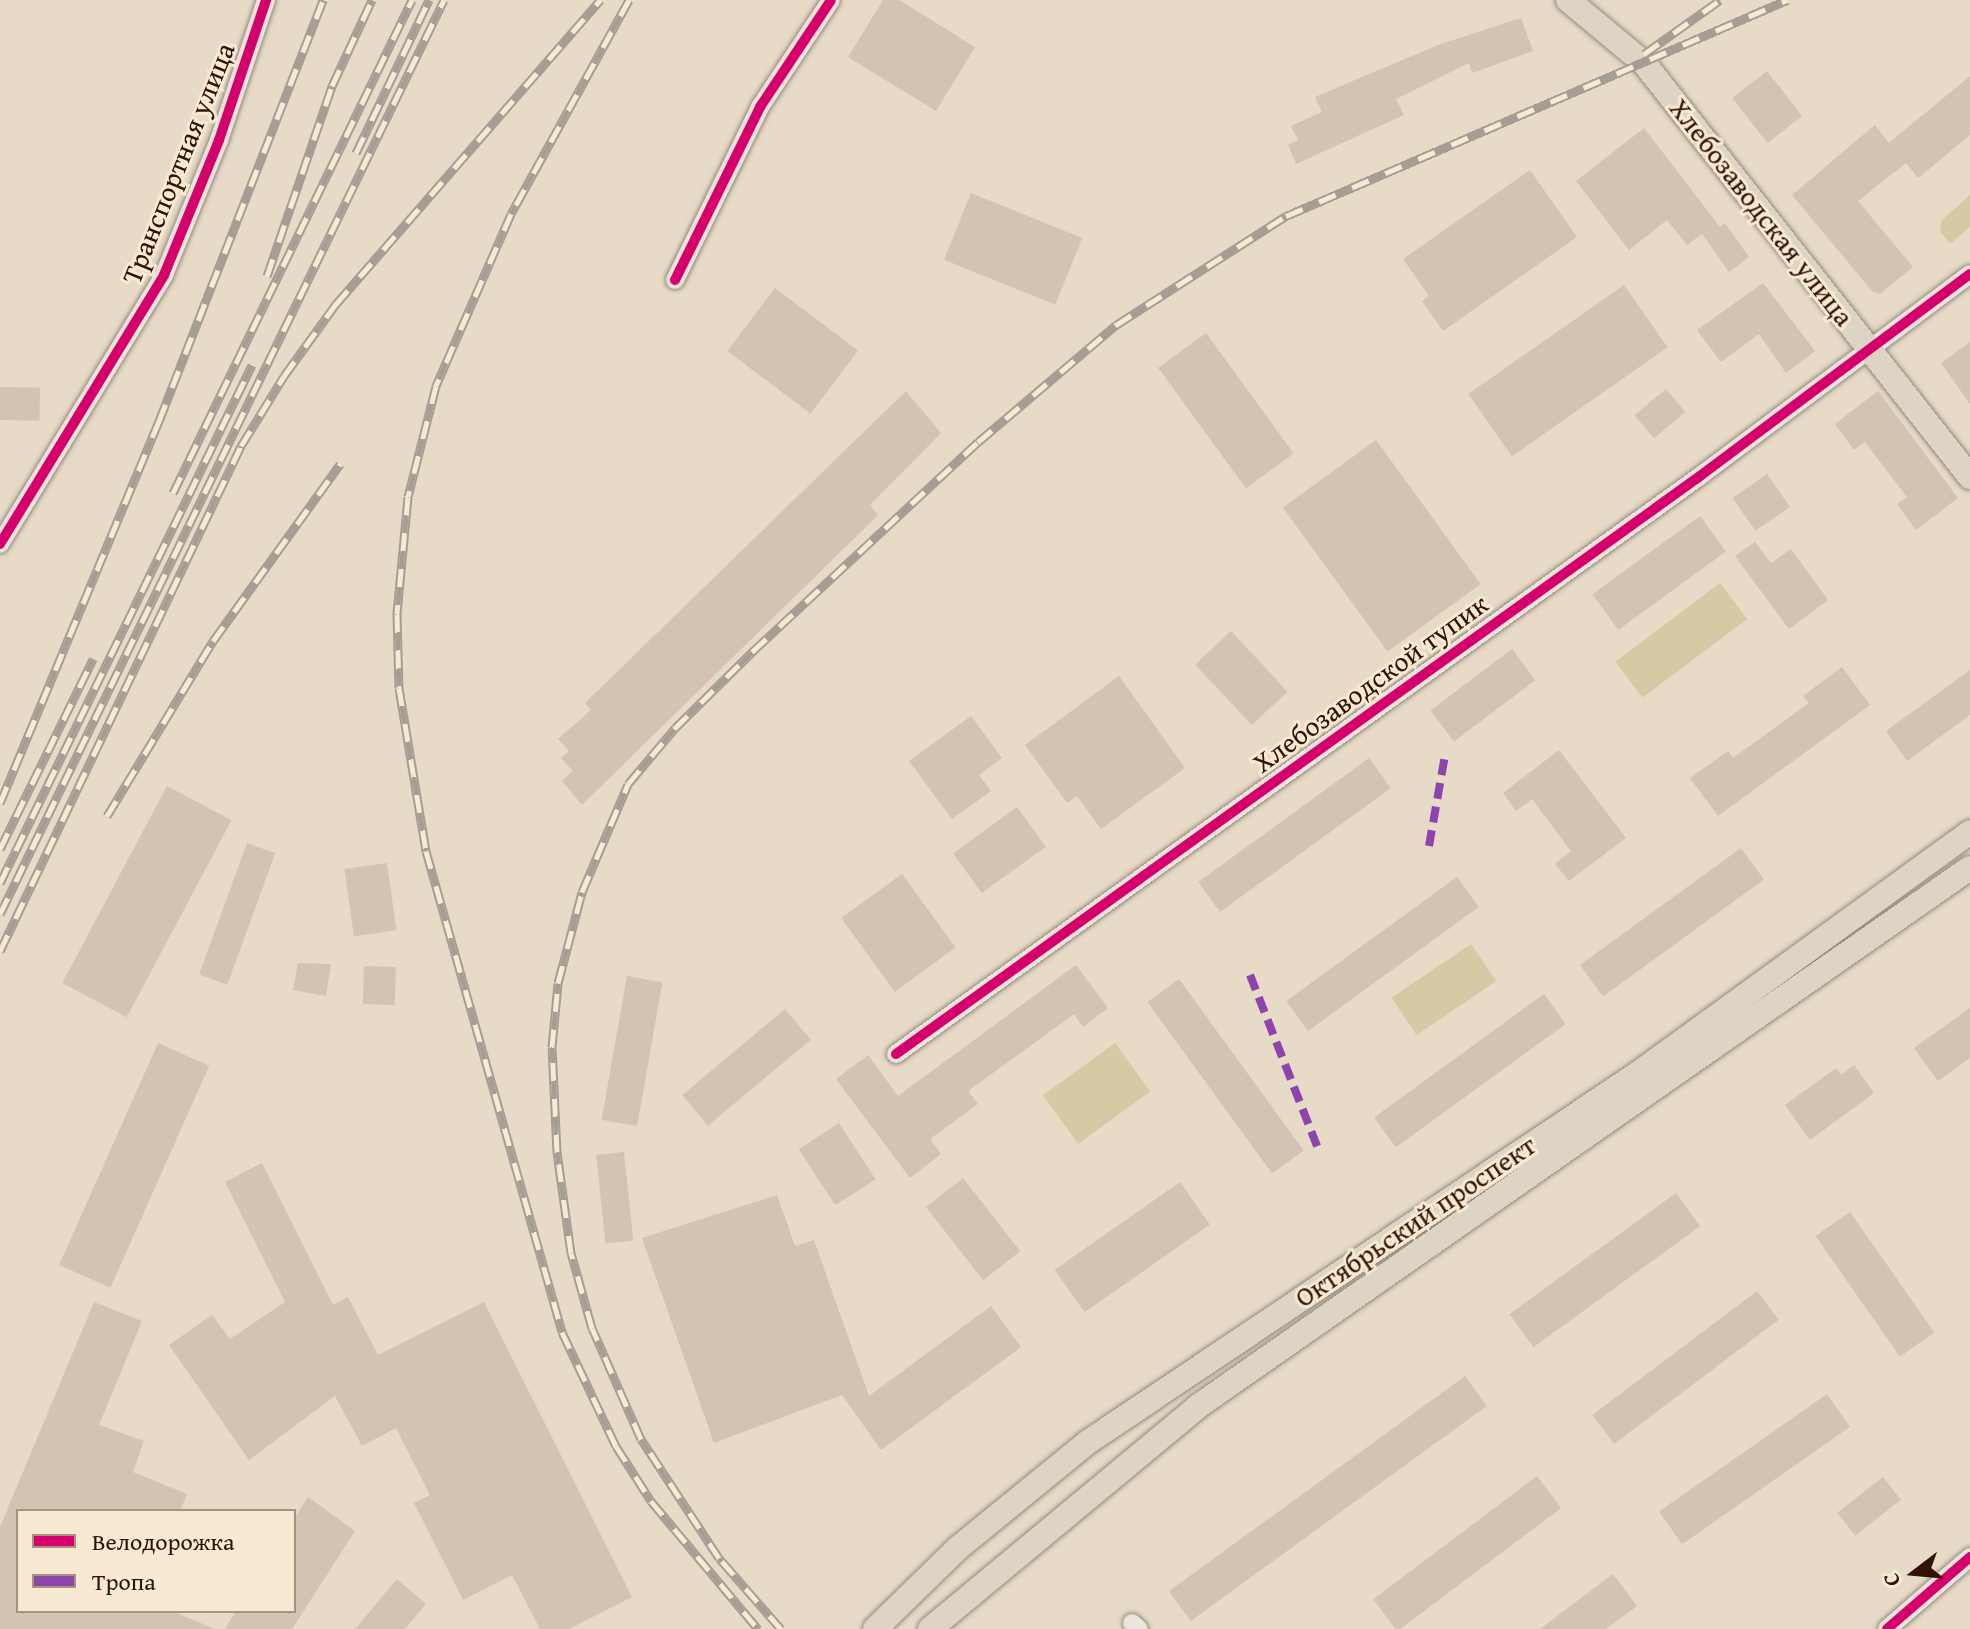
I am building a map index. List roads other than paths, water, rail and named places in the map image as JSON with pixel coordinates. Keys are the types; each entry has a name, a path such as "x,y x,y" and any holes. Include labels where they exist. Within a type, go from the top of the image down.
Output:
{"main road":[{"name":"Хлебозаводская улица","path":"1568,0 1625,42 1644,63 1970,477"},
{"name":"Октябрьский проспект","path":"875,1629 958,1548 1088,1442 1640,1072 1970,832"},
{"name":"Октябрьский проспект","path":"930,1629 1108,1477 1311,1324 1564,1155 1970,868"}],"street":[{"name":"Транспортная улица","path":"0,544 164,275 219,140 266,0"},
{"path":"675,280 760,107 831,0"},
{"name":"Хлебозаводской тупик","path":"896,1054 1871,351 1970,274"},
{"path":"1887,1629 1970,1557"}],"railway":[{"path":"0,803 159,421 323,0"},
{"path":"267,276 332,86 372,0"},
{"path":"173,493 412,0"},
{"path":"356,153 429,0"},
{"path":"0,914 444,0"},
{"path":"0,951 241,446 284,376 336,304 600,0"},
{"path":"629,0 511,214 436,386 408,497 397,614 399,688 426,851 562,1332 616,1446 651,1501 758,1629"},
{"path":"1644,54 1720,0"},
{"path":"781,1629 719,1558 641,1439 592,1328 571,1253 557,1152 552,1047 558,983 582,892 628,784 675,728 753,651 978,442 1116,325 1286,216 1787,0"},
{"path":"0,883 252,365"},
{"path":"107,816 213,641 340,464"},
{"path":"0,849 93,659"}]}
